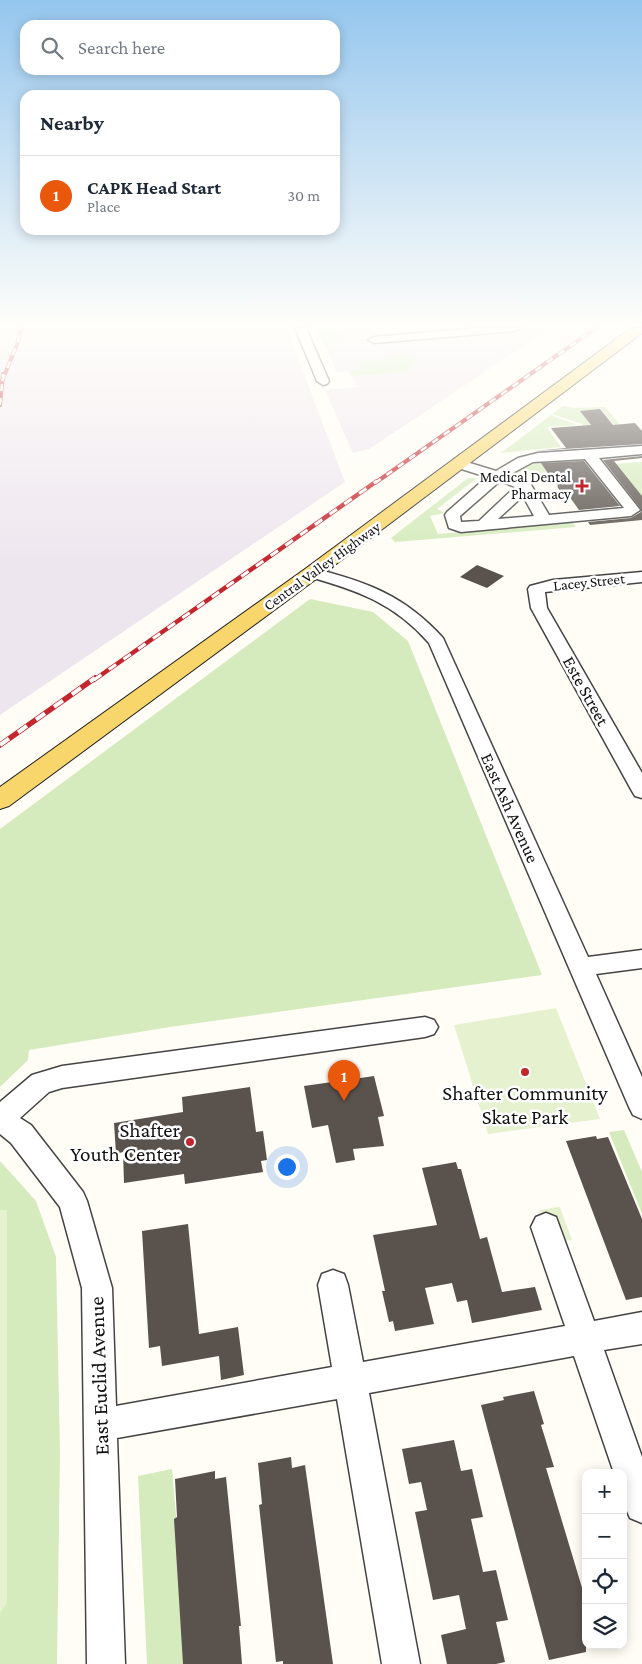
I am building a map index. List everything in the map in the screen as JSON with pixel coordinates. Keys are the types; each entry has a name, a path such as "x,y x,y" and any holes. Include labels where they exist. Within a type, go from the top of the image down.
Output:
{"main road":[{"name":"Central Valley Highway","path":"0,800 312,574 537,406"}],"street":[{"path":"588,455 633,510 483,526 456,526 453,523 452,514 499,476 520,462 526,460 642,450"},
{"path":"460,464 525,486 544,520"},
{"path":"483,526 525,486"},
{"name":"East Ash Avenue","path":"312,574 347,583 384,598 415,618 437,642 642,1107"},
{"name":"Lacey Street","path":"536,589 554,585 642,577"},
{"name":"Este Street","path":"536,589 539,608 642,791"},
{"path":"580,967 642,959"},
{"path":"0,1118 41,1083 62,1077 425,1027"},
{"name":"East Euclid Avenue","path":"0,1118 21,1134 73,1201 97,1288 106,1664"},
{"path":"546,1227 586,1338 642,1506"},
{"path":"334,1285 401,1664"},
{"path":"100,1425 642,1328"}],"shaded area":[{"path":"0,406 316,406 345,482 0,715"},
{"path":"332,406 434,406 369,449 353,453"}],"green space":[{"path":"563,406 573,408 605,407 621,426 615,426 601,409 580,411 593,428 590,435 582,424 552,414"},
{"path":"551,415 577,425 547,427 561,447 501,453"},
{"path":"571,459 582,460 594,466 544,468 547,473 536,474 531,477 515,472 527,463"},
{"path":"642,462 642,500 614,464"},
{"path":"468,478 477,478 437,509 445,513 430,516 438,534 572,522 576,527 395,542 391,538"},
{"path":"310,599 373,612 408,641 542,975 170,1027 29,1050 28,1060 0,1087 0,829"},
{"name":"Shafter Community Skate Park","path":"556,1008 600,1119 488,1134 454,1025"},
{"path":"624,1130 642,1172 642,1214 609,1132"},
{"path":"0,1161 36,1201 56,1257 60,1452 57,1664 0,1664"},
{"path":"560,1207 572,1240 549,1243 539,1212"},
{"path":"0,1210 7,1210 7,1603 0,1613"},
{"path":"172,1469 189,1664 147,1664 138,1476"}],"building":[{"path":"600,409 613,425 635,423 642,431 642,444 533,451 566,448 551,428 591,425 580,411"},
{"path":"642,456 642,458 614,461 642,496 642,520 590,525 588,522 631,518 641,512 641,509 603,460"},
{"name":"Medical Dental Pharmacy","path":"584,461 620,506 579,510 569,496 564,496 558,488 556,478 551,478 541,463"},
{"path":"477,565 504,576 487,588 460,577"},
{"path":"374,1076 384,1116 378,1117 384,1146 353,1149 355,1160 336,1163 328,1125 312,1128 304,1086 332,1082 332,1080"},
{"name":"Shafter Youth Center","path":"250,1087 256,1132 263,1131 267,1160 261,1161 263,1172 185,1184 184,1174 124,1183 123,1152 116,1154 114,1123 183,1112 182,1097"},
{"path":"596,1136 597,1139 608,1137 642,1219 642,1297 626,1300 566,1141"},
{"path":"456,1162 458,1169 461,1169 480,1239 487,1237 502,1292 535,1287 542,1310 472,1323 467,1300 457,1302 452,1283 425,1288 434,1324 395,1331 393,1321 389,1322 382,1291 385,1291 373,1235 437,1225 422,1168"},
{"path":"188,1224 199,1334 238,1327 244,1375 221,1380 219,1356 162,1366 160,1346 149,1348 142,1231"},
{"path":"534,1391 544,1424 541,1425 554,1467 546,1468 582,1588 582,1649 586,1649 586,1652 549,1660 481,1405 504,1400 503,1397"},
{"path":"454,1440 461,1471 472,1469 483,1517 471,1519 483,1572 496,1570 508,1620 496,1622 505,1662 496,1664 447,1664 441,1635 466,1629 459,1595 433,1600 415,1512 427,1510 421,1482 409,1484 402,1449"},
{"path":"291,1457 292,1468 305,1465 333,1664 283,1664 283,1661 276,1662 259,1505 262,1504 258,1463"},
{"path":"215,1471 215,1479 226,1477 241,1626 239,1626 242,1664 183,1664 174,1519 177,1517 175,1479"}],"railway":[{"path":"375,483 485,406"},
{"path":"94,680 377,481"},
{"path":"0,745 95,678"}],"place":[{"name":"Medical Dental Pharmacy","path":"582,486"},
{"name":"Shafter Community Skate Park","path":"525,1072"},
{"name":"CAPK Head Start","path":"344,1101"},
{"name":"Shafter Youth Center","path":"190,1142"}]}
